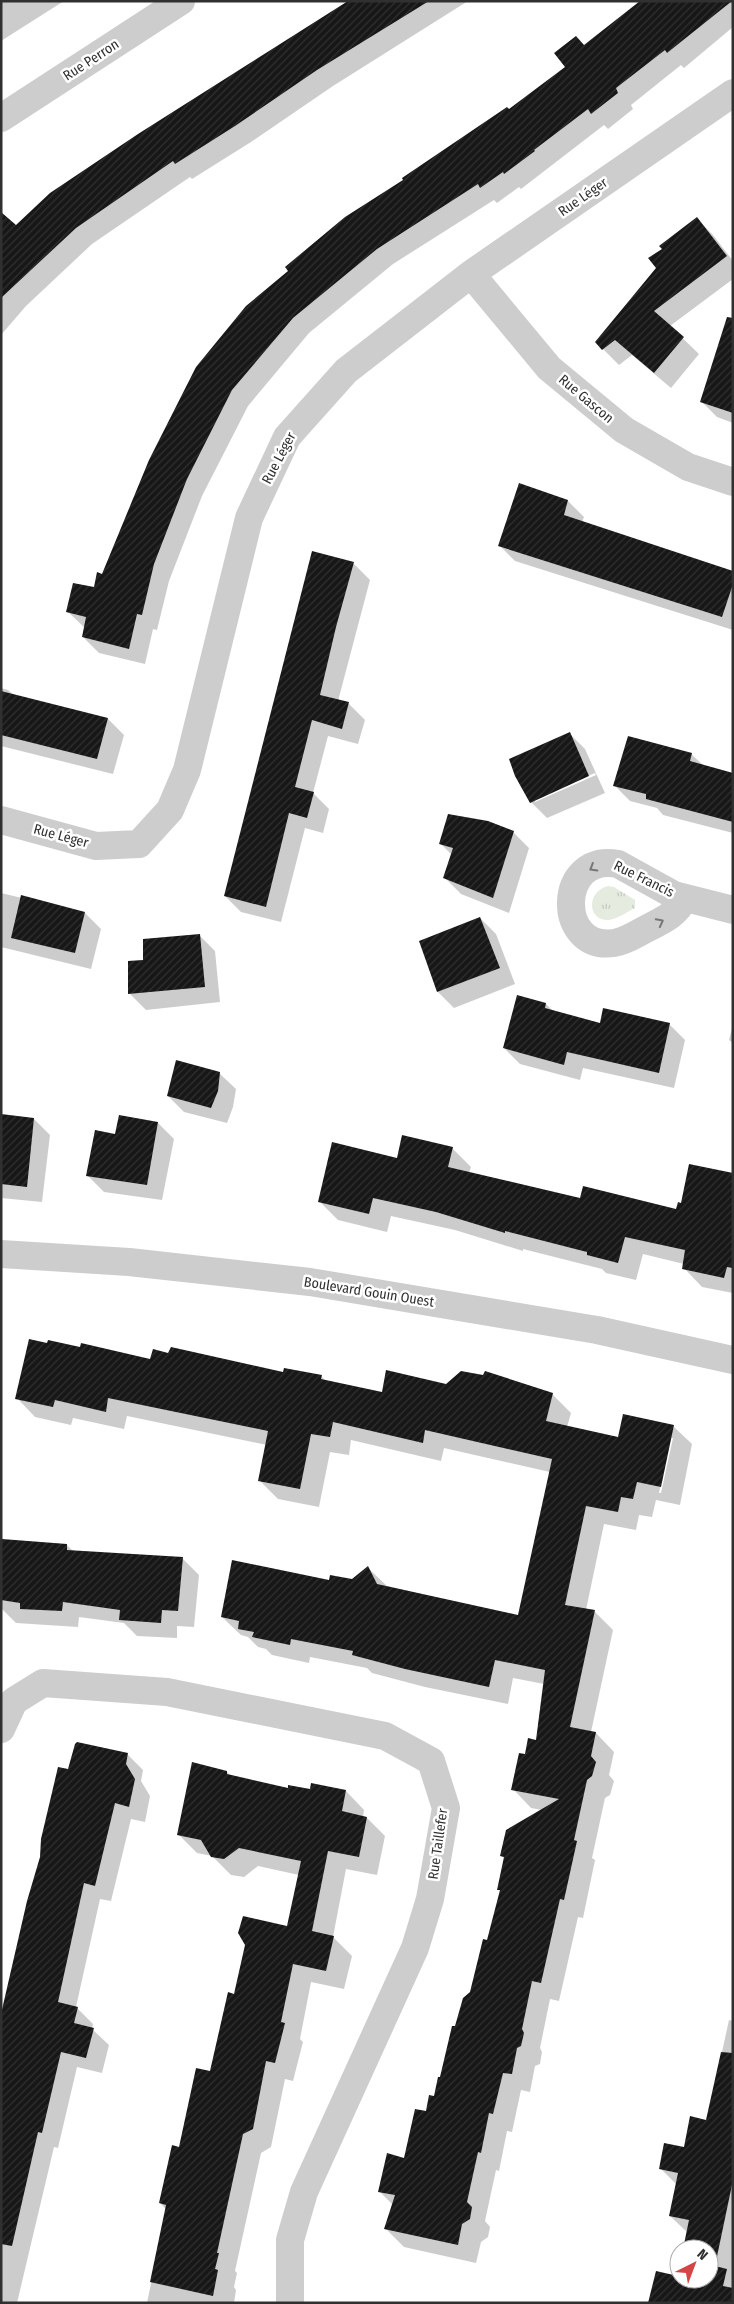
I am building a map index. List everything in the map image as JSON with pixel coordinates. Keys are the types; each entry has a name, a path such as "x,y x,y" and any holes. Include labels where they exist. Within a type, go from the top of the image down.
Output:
{"street":[{"name":"Rue Perron","path":"1,118 180,1"},
{"name":"Rue Léger","path":"1,820 96,846 139,844 170,810 187,770 249,518 287,437 346,371 471,274 733,93"},
{"name":"Rue Gascon","path":"471,274 549,368 624,430 688,467 733,482"},
{"name":"Rue Francis","path":"684,898 733,910"},
{"name":"Boulevard Gouin Ouest","path":"1,1254 129,1262 310,1282 597,1330 733,1360"},
{"name":"Rue Taillefer","path":"1,1729 14,1701 43,1683 167,1692 385,1736 431,1761 446,1808 430,1899 414,1948 304,2192 290,2240 290,2303"}],"green space":[{"path":"608,886 614,887 635,900 635,908 609,920 596,916 592,906 593,900 601,889"}],"building":[{"path":"348,1 429,1 317,70 175,164 173,161 76,228 1,298 1,212 16,225 50,193 138,134"},
{"path":"640,1 732,1 667,53 665,50 616,88 618,93 591,114 588,109 504,174 503,172 480,188 478,184 377,249 293,318 232,390 187,479 154,564 142,615 137,614 129,649 82,637 86,617 66,612 73,583 94,587 97,572 102,574 149,460 196,367 246,306 288,271 285,267 345,217 403,180 402,178 507,107 509,109 565,67 554,53 576,36 584,45"},
{"path":"697,217 727,256 654,311 684,337 654,373 615,340 602,350 595,342 656,268 648,258 662,249 659,246"},
{"path":"727,317 733,318 733,413 700,402"},
{"path":"519,483 568,500 564,515 733,571 733,584 722,617 498,546"},
{"path":"312,551 354,562 320,695 349,702 342,729 312,720 295,787 314,792 307,818 289,813 266,907 224,896"},
{"path":"1,691 108,718 97,759 1,735"},
{"path":"570,732 589,776 530,803 515,776 509,759"},
{"path":"628,736 692,753 690,761 733,773 733,822 646,799 646,794 613,786"},
{"path":"448,814 488,821 514,831 493,898 443,878 453,848 439,844"},
{"path":"21,895 85,912 75,953 11,938"},
{"path":"480,917 500,968 437,992 419,941"},
{"path":"200,934 205,987 128,994 128,961 143,960 143,939"},
{"path":"517,995 546,1003 545,1008 600,1023 603,1008 670,1023 659,1073 567,1052 564,1065 503,1048"},
{"path":"176,1060 220,1072 218,1091 211,1108 167,1096"},
{"path":"1,1114 34,1118 27,1187 1,1184"},
{"path":"119,1115 158,1122 147,1185 86,1176 95,1130 115,1134"},
{"path":"402,1135 453,1147 448,1167 580,1198 583,1186 676,1209 678,1202 681,1203 689,1164 733,1173 733,1268 727,1267 724,1278 682,1269 685,1250 625,1237 618,1263 587,1255 587,1252 505,1231 505,1233 436,1212 373,1198 369,1214 318,1202 332,1142 397,1158"},
{"path":"29,1339 47,1343 48,1340 80,1347 81,1343 150,1359 153,1349 168,1353 171,1347 283,1372 284,1368 322,1375 321,1379 382,1392 386,1370 446,1384 461,1371 483,1375 485,1371 553,1393 546,1421 618,1437 623,1414 674,1425 661,1487 637,1482 633,1499 621,1497 618,1512 586,1506 565,1605 595,1610 570,1727 596,1732 591,1756 596,1762 592,1776 587,1780 574,1840 577,1841 564,1900 560,1899 541,1983 532,1981 522,2029 524,2033 521,2046 517,2048 512,2074 503,2073 493,2114 489,2113 481,2153 478,2152 467,2202 472,2207 470,2219 462,2224 458,2245 384,2229 395,2195 378,2192 387,2153 404,2158 415,2109 426,2111 429,2095 434,2096 452,2026 455,2026 463,1998 470,1992 483,1939 487,1940 500,1890 497,1890 504,1857 500,1856 506,1830 559,1799 511,1790 519,1753 525,1754 528,1738 536,1740 545,1670 495,1660 489,1687 405,1669 352,1655 353,1651 291,1639 290,1645 252,1637 254,1632 238,1629 239,1621 221,1617 232,1560 329,1580 330,1575 352,1579 368,1566 377,1584 518,1615 552,1459 425,1430 423,1443 333,1422 330,1437 311,1434 300,1489 258,1481 268,1431 108,1398 106,1412 55,1400 53,1407 15,1399"},
{"path":"2,1539 67,1544 67,1550 183,1557 178,1611 162,1610 161,1623 119,1620 120,1610 63,1602 62,1611 20,1609 20,1603 1,1600"},
{"path":"77,1742 128,1753 126,1764 135,1779 129,1807 115,1803 95,1886 84,1883 58,2002 78,2007 74,2023 94,2028 86,2058 61,2052 42,2133 38,2132 12,2246 1,2244 1,2014 27,1901 40,1857 41,1839 58,1767 68,1769"},
{"path":"192,1762 227,1771 227,1774 288,1788 288,1785 310,1789 311,1783 346,1790 342,1811 367,1817 359,1857 328,1851 312,1931 334,1936 326,1971 293,1964 281,2022 285,2023 275,2063 266,2061 253,2129 243,2134 217,2253 219,2253 215,2269 218,2270 213,2296 150,2282 166,2205 159,2203 172,2145 179,2147 196,2068 210,2071 228,1992 234,1994 245,1945 238,1933 243,1916 287,1926 301,1861 239,1848 224,1859 211,1857 201,1840 177,1835"},
{"path":"721,2052 733,2053 733,2180 719,2247 719,2239 685,2239 689,2220 669,2216 678,2173 659,2169 664,2143 684,2147 690,2116 706,2120"},
{"path":"719,2267 727,2269 723,2286 733,2288 733,2303 648,2303 656,2271 669,2274 669,2289 719,2289"}]}
